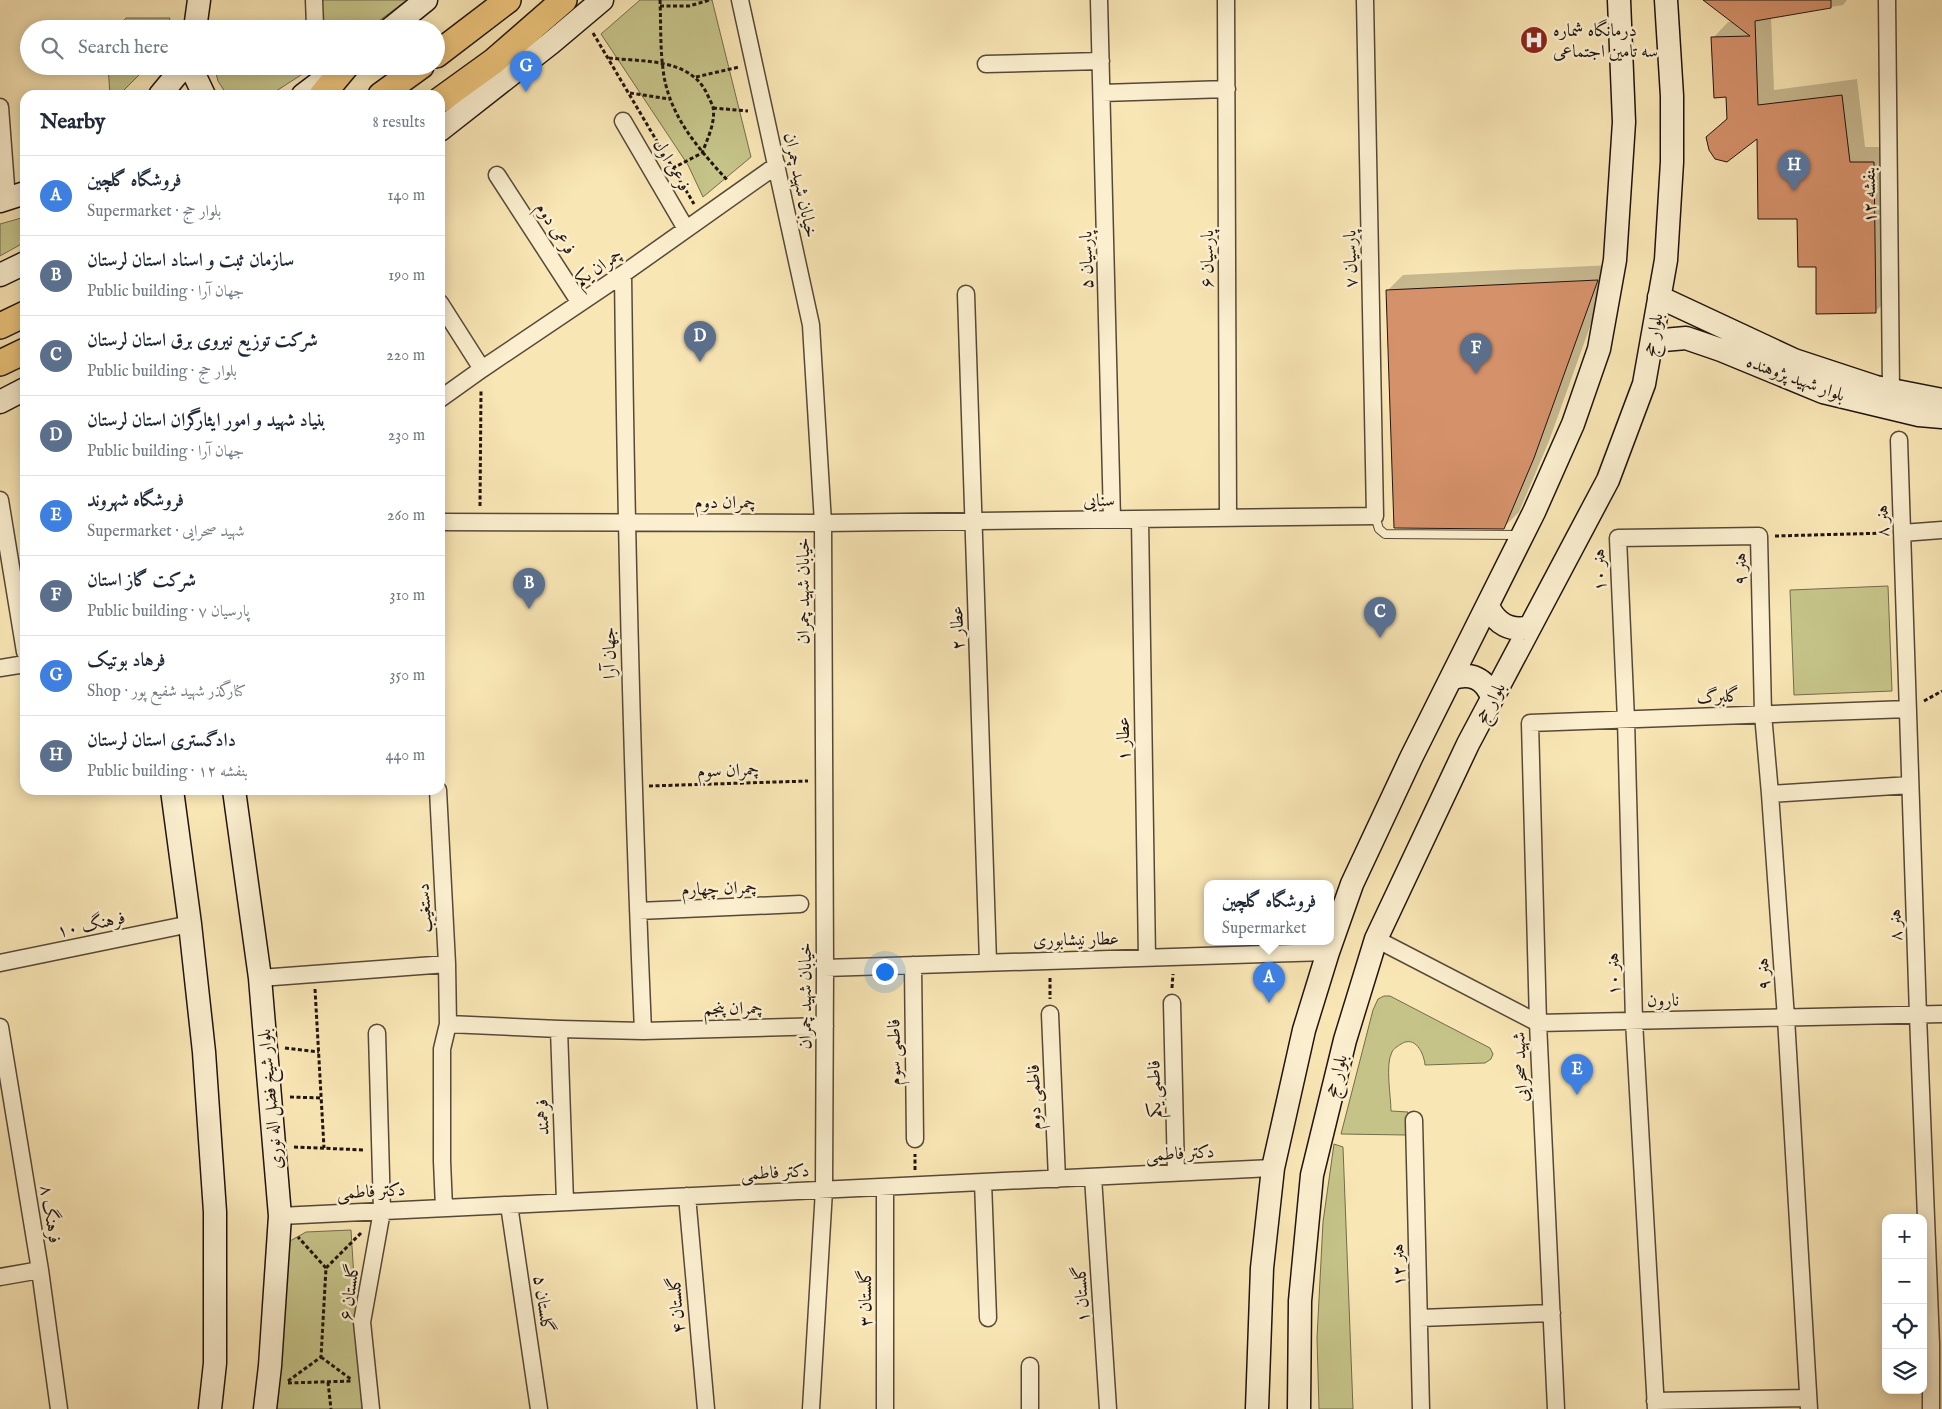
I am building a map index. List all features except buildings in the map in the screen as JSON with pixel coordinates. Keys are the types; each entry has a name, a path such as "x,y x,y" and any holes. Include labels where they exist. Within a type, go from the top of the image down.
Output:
{"main road":[{"path":"196,20 198,0"},
{"path":"401,20 426,0"},
{"path":"445,49 508,0"},
{"path":"445,96 494,60 564,0"},
{"path":"445,126 602,0"},
{"path":"1334,935 1352,884 1411,758 1523,535 1574,424 1599,349 1616,260 1624,122 1619,0"},
{"name":"بلوار حج","path":"1299,1409 1300,1301 1312,1175 1345,1040 1376,939 1468,744 1608,480 1644,384 1666,260 1672,162 1672,96 1666,0"},
{"path":"164,90 177,75"},
{"path":"195,75 202,90"},
{"path":"309,90 329,75"},
{"path":"326,90 339,75"},
{"path":"388,90 409,75"},
{"path":"0,275 20,265"},
{"name":"بلوار شهید پژوهنده","path":"1660,296 1794,360 1876,387 1942,400"},
{"path":"0,326 20,316"},
{"name":"بلوار شهید پژوهنده","path":"1652,341 1686,338 1721,350 1823,392 1919,415 1942,418"},
{"path":"0,363 20,353"},
{"path":"0,402 20,392"},
{"path":"1488,606 1496,620 1503,624 1516,629 1530,626"},
{"path":"1451,679 1464,675 1477,678 1489,690 1492,698"},
{"path":"173,795 190,924 204,1052 216,1212 215,1363 210,1409"},
{"name":"بلوار شیخ فضل اله نوری","path":"235,795 260,978 280,1216 270,1366 265,1409"},
{"path":"1258,1409 1262,1268 1273,1168 1304,1030 1330,945"}],"street":[{"path":"314,0 315,20"},
{"name":"خیابان شهید چمران","path":"740,0 811,325 823,523 824,1190 811,1409"},
{"name":"پارسیان ۵","path":"1099,0 1112,519"},
{"name":"پارسیان ۶","path":"1226,0 1228,518"},
{"name":"پارسیان ۷","path":"1365,0 1375,516"},
{"name":"بنفشه ۱۲","path":"1887,0 1891,390"},
{"path":"986,64 1101,61"},
{"path":"1102,93 1227,89"},
{"path":"0,107 11,198"},
{"name":"فرعی اول","path":"623,121 686,229"},
{"name":"چمران یکم","path":"445,395 623,274 777,165"},
{"name":"فرعی دوم","path":"498,175 580,303"},
{"name":"جهان آرا","path":"623,274 626,522 633,786 643,1031"},
{"name":"عطار ۲","path":"966,294 988,962"},
{"path":"445,310 482,369"},
{"name":"هنر ۸","path":"1899,440 1918,1014 1937,1344 1931,1409"},
{"path":"0,500 20,622"},
{"name":"سنایی","path":"823,523 1375,516"},
{"name":"عطار ۱","path":"1140,519 1146,958"},
{"name":"چمران دوم","path":"445,522 823,523"},
{"path":"1902,533 1942,530"},
{"name":"هنر ۱۰","path":"1655,1405 1634,1021 1626,720 1618,538 1759,536"},
{"name":"هنر ۹","path":"1759,536 1763,714 1786,1018 1808,1404"},
{"path":"0,668 20,665"},
{"name":"گلبرگ","path":"1530,723 1908,709"},
{"name":"شهید صحرایی","path":"1530,723 1538,1023 1556,1409"},
{"path":"1770,794 1910,785"},
{"name":"دستغیب","path":"438,795 447,964 448,1024 442,1049 444,1208"},
{"name":"چمران چهارم","path":"638,911 800,904"},
{"name":"فرهنگ ۱۰","path":"0,963 190,924"},
{"name":"نارون","path":"1376,939 1538,1023 1942,1014"},
{"name":"عطار نیشابوری","path":"825,968 1328,952"},
{"path":"260,978 447,964"},
{"name":"فاطمی سوم","path":"913,965 915,1139"},
{"name":"فاطمی یکم","path":"1172,1003 1176,1173"},
{"name":"فاطمی دوم","path":"1050,1014 1057,1179"},
{"name":"چمران پنجم","path":"448,1024 643,1031 824,1026"},
{"name":"فرهنگ ۸","path":"0,1027 40,1270 59,1409"},
{"name":"فرهمند","path":"559,1029 565,1202"},
{"name":"گلستان ۶","path":"370,1401 362,1322 382,1211 377,1033"},
{"name":"هنر ۱۲","path":"1414,1120 1421,1409"},
{"name":"دکتر فاطمی","path":"280,1216 1273,1168"},
{"name":"گلستان ۱","path":"1093,1177 1108,1409"},
{"path":"983,1182 988,1318"},
{"name":"گلستان ۳","path":"885,1187 885,1409"},
{"name":"گلستان ۴","path":"687,1196 706,1409"},
{"name":"گلستان ۵","path":"510,1205 539,1409"},
{"path":"0,1277 40,1270"},
{"path":"1420,1318 1552,1314"},
{"path":"1030,1366 1030,1409"},
{"path":"1655,1405 1808,1404"}],"lane":[{"path":"1375,516 1379,529 1385,534 1523,535"}],"path":[{"path":"660,0 663,64 669,99 676,115 696,146 738,192"},
{"path":"660,6 688,6 710,0"},
{"path":"583,16 702,218"},
{"path":"609,58 663,64 691,73 704,87 713,108 710,130 702,153 673,168"},
{"path":"696,78 754,62"},
{"path":"629,93 669,99"},
{"path":"713,108 765,113"},
{"path":"479,522 482,369"},
{"path":"1759,536 1902,533"},
{"name":"چمران سوم","path":"633,786 824,780"},
{"path":"1172,1003 1173,956"},
{"path":"1049,960 1050,1014"},
{"path":"314,974 324,1148"},
{"path":"266,1046 319,1052"},
{"path":"270,1096 322,1098"},
{"path":"915,1139 915,1186"},
{"path":"274,1146 380,1150"},
{"path":"353,1381 285,1383 320,1356 326,1268 382,1211"},
{"path":"280,1216 326,1268"},
{"path":"320,1356 353,1381 370,1401"},
{"path":"328,1382 331,1409"}],"shaded area":[{"path":"320,0 407,0 380,20 323,20"},
{"path":"640,0 712,0 751,157 703,197 688,165 601,34"},
{"path":"126,18 170,18 169,20 124,20"},
{"path":"109,75 139,75 124,90 110,90"},
{"path":"216,75 301,75 278,90 224,90"},
{"path":"20,218 20,245 0,256 0,224"},
{"path":"1888,586 1892,691 1794,695 1790,590"},
{"path":"1390,996 1490,1048 1493,1054 1491,1059 1485,1063 1425,1065 1423,1055 1418,1047 1411,1042 1401,1044 1393,1050 1390,1057 1389,1081 1391,1111 1408,1112 1406,1135 1341,1134 1373,1010 1378,999"},
{"path":"1334,1144 1343,1147 1353,1409 1319,1409 1317,1338 1323,1222"},
{"path":"351,1230 362,1409 277,1409 290,1241 306,1232"}],"place":[{"name":"درمانگاه شماره سه تامین اجتماعی","path":"1534,40"},
{"name":"فرهاد بوتیک","path":"526,92"},
{"name":"دادگستری استان لرستان","path":"1794,191"},
{"name":"بنیاد شهید و امور ایثارگران استان لرستان","path":"700,362"},
{"name":"شرکت گاز استان","path":"1476,374"},
{"name":"سازمان ثبت و اسناد استان لرستان","path":"529,609"},
{"name":"شرکت توزیع نیروی برق استان لرستان","path":"1380,638"},
{"name":"فروشگاه گلچین","path":"1269,1003"},
{"name":"فروشگاه شهروند","path":"1577,1095"}]}
